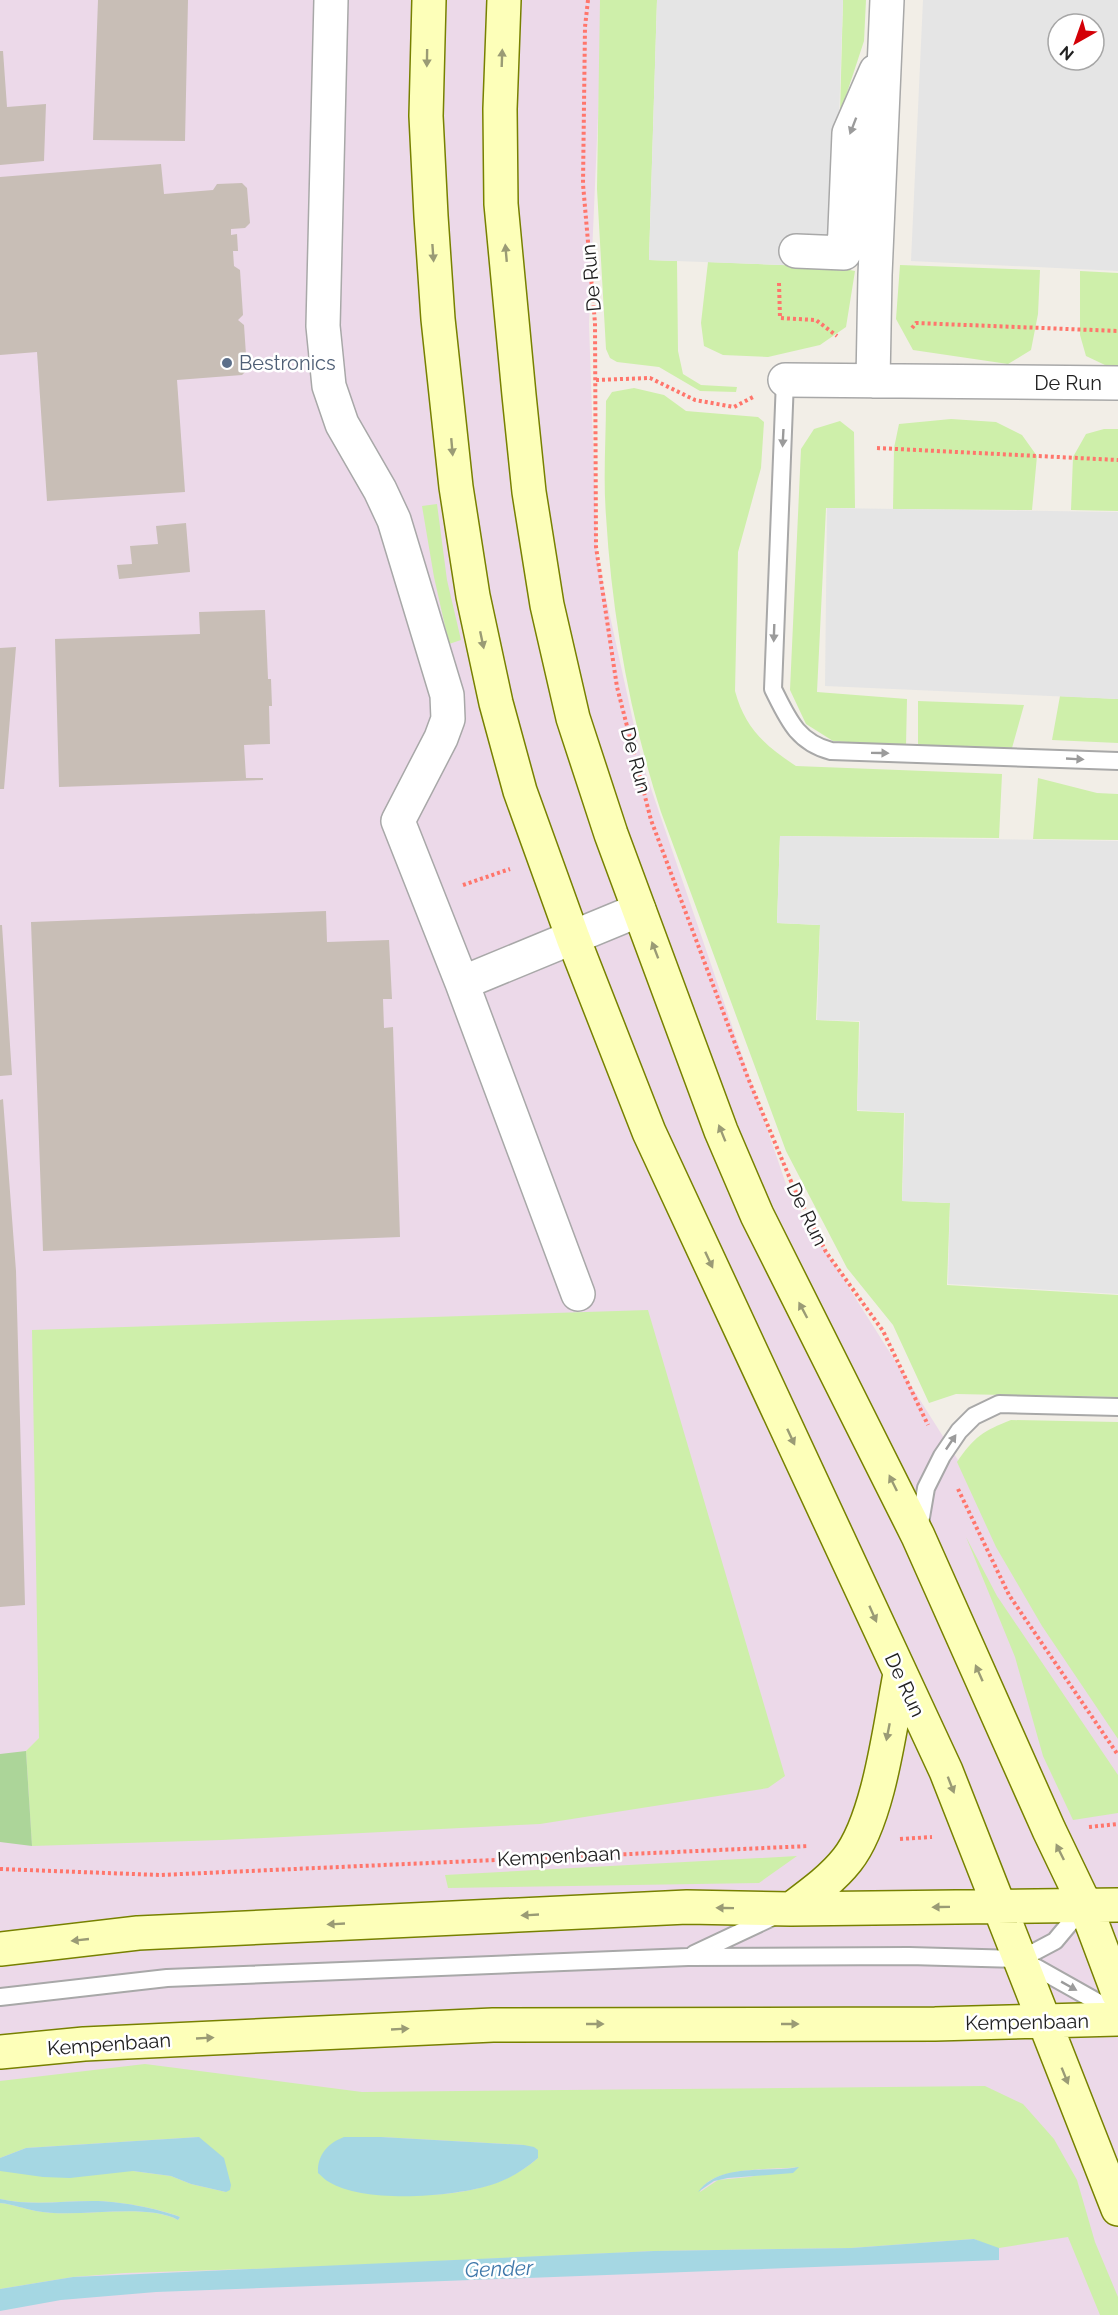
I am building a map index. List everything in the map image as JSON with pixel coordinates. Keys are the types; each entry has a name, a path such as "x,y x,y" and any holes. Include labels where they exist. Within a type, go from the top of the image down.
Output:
{"main road":[{"name":"De Run","path":"429,0 426,116 431,216 438,319 456,487 473,596 496,703 520,791 573,938 649,1132 945,1771 1118,2209"},
{"path":"504,0 500,109 501,204 529,492 547,605 573,718 639,910 722,1131 757,1215 918,1536 1049,1830 1085,1905 1118,1993"},
{"path":"791,1909 847,1861 859,1842 875,1798 900,1674"},
{"name":"Kempenbaan","path":"0,1949 138,1934 687,1907 791,1909 1118,1905"},
{"name":"Kempenbaan","path":"0,2052 84,2044 494,2025 935,2024 1118,2019"}],"street":[{"path":"331,0 323,326 329,386 342,424 380,490 394,520 447,695 448,719 441,738 398,821 462,983 578,1294"},
{"path":"873,381 886,0"},
{"path":"788,263 844,253 849,133 884,53"},
{"name":"De Run","path":"785,380 1118,383"},
{"path":"462,983 639,910"}],"lane":[{"path":"785,380 773,689 791,725 814,747 831,751 1118,761"},
{"path":"918,1536 926,1488 942,1455 959,1431 974,1416 999,1404 1118,1407"},
{"name":"Kempenbaan","path":"1021,1959 1055,1941 1085,1905"},
{"name":"Kempenbaan","path":"688,1957 791,1909"},
{"name":"Kempenbaan","path":"0,1997 167,1978 688,1957 909,1956 1021,1959 1118,2013"}],"path":[{"name":"De Run","path":"588,0 585,27 583,184 595,323 596,548 617,687 651,820 748,1078 793,1186 825,1252 883,1331 1009,1595 1118,1755"},
{"path":"788,263 780,318 816,320 840,339 898,344 916,322 1118,331"},
{"path":"596,380 650,378 695,400 734,406 785,380"},
{"path":"877,447 1118,460"},
{"path":"1049,1830 1118,1824"},
{"name":"Kempenbaan","path":"0,1869 160,1875 859,1842 969,1834"}],"shaded area":[{"path":"0,0 603,0 589,324 597,557 642,762 789,1193 1118,1713 1118,2315 0,2315"},
{"path":"657,0 843,0 834,267 649,260"},
{"path":"923,0 1118,0 1118,271 911,261"},
{"path":"827,508 1118,512 1118,699 825,686"},
{"path":"780,836 1118,841 1118,1294 948,1284 950,1203 902,1201 905,1113 857,1110 860,1021 817,1020 820,925 777,923"}],"green space":[{"path":"600,0 657,0 649,260 677,261 678,351 683,374 701,385 737,387 736,392 700,391 659,367 617,362 610,358 606,349 597,189"},
{"path":"843,0 866,0 864,41 840,114"},
{"path":"708,262 834,267 855,271 846,327 820,345 768,357 723,355 704,346 701,323"},
{"path":"900,265 1040,270 1038,314 1031,350 1008,364 913,350 896,319"},
{"path":"1080,271 1118,273 1118,366 1105,365 1086,356 1080,335"},
{"path":"634,388 664,395 686,411 758,417 764,422 761,468 738,552 735,691 744,716 758,735 796,766 1002,774 999,838 780,836 777,923 820,925 816,1020 859,1022 857,1111 904,1113 902,1201 950,1203 947,1285 1118,1295 1118,1397 956,1394 929,1403 893,1325 847,1268 786,1151 661,812 640,740 624,666 613,591 606,516 606,401 612,392"},
{"path":"951,419 996,422 1022,435 1037,456 1032,510 893,509 894,448 899,424"},
{"path":"840,421 854,432 855,508 826,508 817,692 907,699 906,746 833,741 806,724 790,690 801,449 814,429"},
{"path":"1104,429 1118,429 1118,511 1071,510 1073,457 1086,434"},
{"path":"437,504 447,580 461,640 449,644 434,577 422,506"},
{"path":"1060,696 1118,699 1118,743 1052,740"},
{"path":"918,701 1024,705 1012,748 918,746"},
{"path":"1038,778 1097,793 1118,794 1118,840 1033,839"},
{"path":"648,1310 785,1776 768,1788 540,1824 222,1840 32,1846 26,1751 39,1738 32,1330"},
{"path":"1011,1420 1118,1422 1118,1739 1042,1626 996,1547 957,1462 980,1436"},
{"path":"966,1537 997,1596 1118,1775 1118,1813 1073,1820 1043,1756 1015,1657"},
{"path":"26,1751 32,1846 0,1842 0,1754"},
{"path":"797,1856 759,1883 448,1888 445,1875"},
{"path":"145,2064 362,2092 985,2086 1023,2104 1054,2139 1077,2180 1095,2242 1118,2297 1118,2315 1100,2315 1068,2237 999,2248 974,2239 851,2248 655,2251 314,2267 125,2273 73,2277 0,2289 0,2203 52,2213 129,2211 148,2212 178,2220 180,2217 149,2208 114,2202 35,2203 0,2199 0,2171 133,2171 171,2176 191,2184 226,2192 199,2137 26,2148 0,2158 0,2081","holes":["381,2137 524,2145 538,2158 519,2172 475,2189 428,2195 358,2192","799,2167 749,2177 718,2180 700,2192 706,2184 729,2173"]}],"water":[{"path":"199,2137 224,2158 231,2185 230,2190 226,2192 191,2184 171,2176 133,2171 70,2178 0,2171 0,2158 26,2148"},
{"path":"344,2137 524,2145 538,2150 538,2158 512,2176 477,2189 434,2195 387,2196 345,2189 318,2173 319,2161 325,2150"},
{"path":"799,2167 793,2173 714,2181 698,2192 707,2183 731,2172"},
{"path":"0,2199 35,2203 114,2202 149,2208 180,2217 178,2220 148,2212 130,2211 52,2213 0,2203"},
{"name":"Gender","path":"974,2239 999,2248 999,2260 156,2292 61,2300 0,2311 0,2289 73,2277 654,2251 851,2248"}],"building":[{"path":"98,0 188,0 185,141 93,140"},
{"path":"0,51 3,51 7,107 46,104 44,161 0,165"},
{"path":"161,164 164,194 213,190 217,184 242,183 247,188 250,223 245,228 231,229 231,235 237,234 238,251 233,251 234,266 240,270 243,315 238,320 244,325 247,370 242,375 177,380 185,492 47,501 37,352 0,355 0,177"},
{"path":"186,523 190,572 119,579 117,565 132,564 130,546 158,544 156,526"},
{"path":"265,610 268,679 271,679 270,744 244,745 246,778 263,778 263,780 59,787 55,639 200,634 199,612"},
{"path":"16,647 4,789 0,789 0,648"},
{"path":"326,911 327,942 389,940 392,999 383,999 384,1028 393,1027 400,1237 43,1251 31,922"},
{"path":"0,925 2,925 12,1075 0,1076"},
{"path":"3,1099 16,1271 25,1605 0,1607 0,1100"}],"place":[{"name":"Bestronics","path":"227,363"}]}
